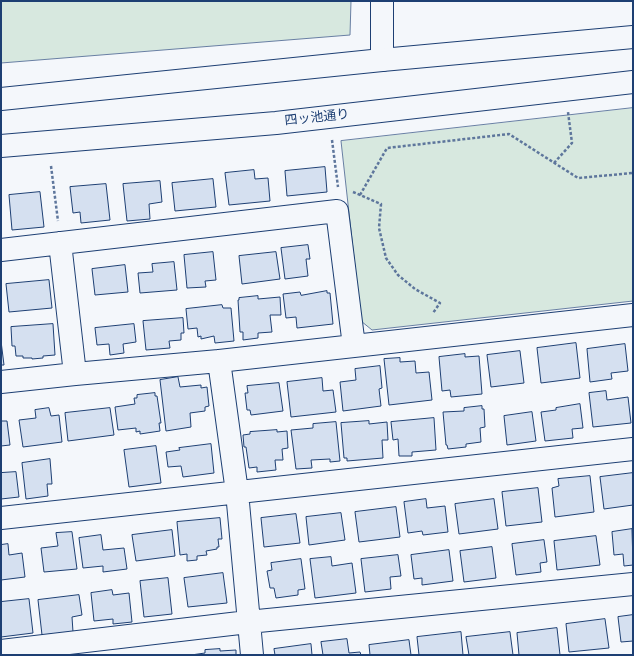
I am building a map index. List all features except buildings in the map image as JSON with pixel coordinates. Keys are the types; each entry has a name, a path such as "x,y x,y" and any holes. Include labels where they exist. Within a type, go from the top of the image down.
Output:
{"street":[{"path":"382,1 382,60"},
{"path":"1,99 382,60 633,37"},
{"name":"四ッ池通り","path":"1,146 276,123 633,82"},
{"path":"1,250 337,211 354,346"},
{"path":"60,243 75,374"},
{"path":"1,382 219,361 633,315"},
{"path":"219,361 237,492 252,655"},
{"path":"1,518 633,449"},
{"path":"1,651 248,622 633,584"}],"path":[{"path":"554,163 572,143 568,108"},
{"path":"360,195 387,148 509,134 578,178 633,174"},
{"path":"332,139 340,200 337,211"},
{"path":"50,163 60,243"},
{"path":"338,186 345,189"},
{"path":"352,192 381,204 379,228 386,258 398,274 415,288 440,303 414,339"}],"shaded area":[{"path":"1,1 351,1 350,35 1,63"},
{"path":"633,108 633,301 372,330 361,321 341,141"}]}
